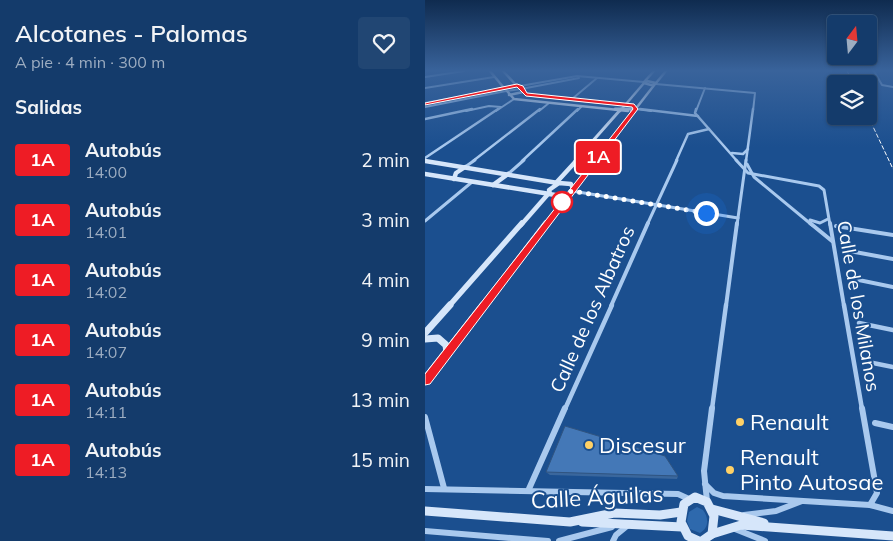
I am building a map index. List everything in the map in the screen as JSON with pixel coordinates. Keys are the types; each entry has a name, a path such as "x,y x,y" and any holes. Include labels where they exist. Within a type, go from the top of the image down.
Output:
{"street":[{"path":"425,105 476,96"},
{"path":"511,96 514,99 630,112 636,109"},
{"path":"539,96 634,106 636,109 698,116"},
{"path":"572,99 575,96"},
{"path":"425,334 632,96"},
{"path":"425,379 646,96"},
{"path":"702,96 695,113 709,129 769,189 832,241"},
{"path":"705,539 715,518 705,484 704,471 755,96"},
{"path":"454,179 456,173 557,98"},
{"path":"425,159 514,99"},
{"path":"493,186 587,101"},
{"path":"425,119 489,106 502,107"},
{"name":"Calle de los Albatros","path":"528,491 688,134 709,129"},
{"path":"729,151 743,154 749,148"},
{"path":"425,159 465,168 567,183 571,191"},
{"path":"425,174 560,196 571,191 738,218"},
{"path":"744,183 755,176"},
{"name":"Calle de los Milanos","path":"755,176 814,184 822,188 877,493 869,505"},
{"path":"769,189 769,182 782,180"},
{"path":"425,221 472,182"},
{"path":"801,215 821,223 827,222 828,217"},
{"path":"836,226 893,235"},
{"path":"844,250 893,259"},
{"path":"849,278 893,287"},
{"path":"859,323 893,330"},
{"path":"425,339 438,338 446,345 447,353"},
{"path":"868,362 893,367"},
{"path":"425,417 444,488"},
{"path":"875,423 893,427"},
{"path":"705,484 714,493 723,496 869,505 893,511"},
{"path":"425,489 678,494 689,499"},
{"path":"685,534 681,512 689,499 695,497 739,516 773,526"},
{"path":"739,516 776,511 804,501"},
{"name":"Calle Águilas","path":"425,512 570,522 614,513 660,515 681,512"},
{"path":"570,522 630,523 685,534 692,540 705,539 728,527 741,524 893,536"},
{"path":"559,541 630,523"},
{"path":"613,541 616,535 630,523"},
{"path":"728,527 765,541"},
{"name":"Calle Águilas","path":"425,531 504,540 548,541"}],"shaded area":[{"path":"697,507 703,510 707,519 705,528 700,533 690,529 687,521 689,512"}],"building":[{"name":"Discesur","path":"565,426 665,456 678,476 546,472"}],"railway":[{"path":"872,125 893,169"}],"bus line":[{"name":"1A","path":"425,103 463,96"},
{"name":"1A","path":"425,379 636,109 634,106 538,96"}],"place":[{"name":"Renault","path":"740,422"},
{"name":"Discesur","path":"589,445"},
{"name":"Renault Pinto Autosae","path":"730,470"}],"route":[{"path":"562,202 560,196 569,194 572,191 706,213"}]}
